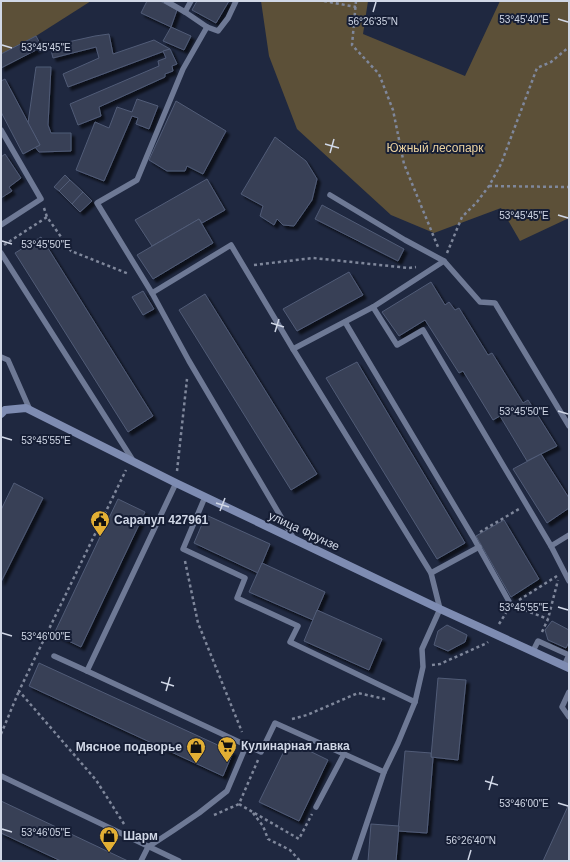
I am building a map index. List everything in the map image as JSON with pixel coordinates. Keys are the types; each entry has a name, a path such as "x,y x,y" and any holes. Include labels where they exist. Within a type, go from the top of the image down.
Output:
{"street":[{"path":"1,414 5,410 26,408 30,410"},
{"name":"улица Фрунзе","path":"30,410 176,484 566,667"}],"lane":[{"path":"166,1 185,12 207,28 218,31 228,18 236,1"},
{"path":"185,12 191,1"},
{"path":"207,28 183,69 137,180 97,203 152,293 189,361 294,540"},
{"path":"1,225 41,199 2,134"},
{"path":"330,195 405,240 444,261 480,302 495,303 569,426"},
{"path":"152,293 231,245 431,574 440,609 422,649 423,667 414,702 398,743 384,772 354,861"},
{"path":"1,253 135,463"},
{"path":"293,349 374,307 444,261"},
{"path":"374,307 397,345 423,330 552,546 569,581"},
{"path":"345,322 473,536 511,605"},
{"path":"1,357 8,360 30,410"},
{"path":"87,671 176,484"},
{"path":"205,497 183,549 245,578 237,598 298,626 290,642 414,702"},
{"path":"552,546 569,535"},
{"path":"431,574 479,547"},
{"path":"533,651 538,641 569,655 566,667"},
{"path":"54,656 261,752 275,723 384,772"},
{"path":"569,692 562,707 569,717"},
{"path":"141,861 148,847 199,813 227,791 246,746"},
{"path":"316,807 344,754"},
{"path":"1,776 179,861"}],"path":[{"path":"324,1 356,8"},
{"path":"356,1 352,45 379,74 393,110 404,164 444,261"},
{"path":"444,261 462,217 477,202 489,186 501,164 537,68 551,62 569,47"},
{"path":"489,186 569,187"},
{"path":"1,247 47,217 71,252 144,280"},
{"path":"243,266 313,258 409,268 423,265"},
{"path":"176,484 189,361"},
{"path":"473,536 526,504"},
{"path":"183,549 198,623 244,737 246,746"},
{"path":"538,641 548,619 559,575"},
{"path":"511,605 548,619"},
{"path":"1,734 19,692"},
{"path":"275,723 307,715 358,693 392,701"},
{"path":"261,752 239,804 299,839 316,807"},
{"path":"252,811 263,826 268,839 290,850 300,861"}],"green space":[{"path":"1,1 91,1 36,36 1,54"},
{"name":"Южный лесопарк","path":"261,1 368,1 363,34 465,76 500,1 569,1 569,218 520,241 501,208 434,233 391,215 297,129 269,56"}],"building":[{"path":"147,1 160,1 177,10 171,27 141,13"},
{"path":"197,1 229,1 216,23 192,10"},
{"path":"171,27 191,36 184,50 163,41"},
{"path":"109,34 113,54 154,40 170,49 68,87 63,74 99,58 96,47 53,58 50,46"},
{"path":"36,36 42,47 1,68 1,54"},
{"path":"170,49 177,64 172,66 173,71 165,74 165,77 99,107 101,116 78,125 70,104 159,66 158,61 166,58 163,51"},
{"path":"36,67 51,67 48,125 51,133 71,133 71,151 39,152 35,147 40,145 28,123"},
{"path":"5,79 40,145 23,154 1,112 1,81"},
{"path":"137,99 158,106 149,129 136,124 138,118 132,116 104,181 76,170 95,122 109,128 117,107 132,112"},
{"path":"176,101 226,131 203,174 187,166 185,171 167,171 149,160"},
{"path":"275,137 306,161 317,179 312,200 294,226 283,225 277,219 274,225 260,216 263,206 241,194"},
{"path":"5,154 21,178 9,187 12,191 1,198 1,157"},
{"path":"65,175 70,180 59,191 54,187"},
{"path":"207,179 225,210 202,223 199,219 152,246 135,220"},
{"path":"70,180 83,192 72,204 59,191"},
{"path":"83,192 92,201 80,212 72,204"},
{"path":"322,205 404,249 398,261 315,219"},
{"path":"199,219 213,243 153,279 137,255"},
{"path":"41,237 153,416 128,432 15,253"},
{"path":"349,272 363,295 297,331 283,309"},
{"path":"431,282 445,305 449,302 455,310 459,308 488,355 492,353 523,403 528,400 557,446 527,461 500,416 493,420 463,371 459,373 425,320 399,336 382,312"},
{"path":"143,291 154,309 143,315 132,297"},
{"path":"205,294 317,474 291,490 179,310"},
{"path":"357,362 465,543 437,559 326,378"},
{"path":"541,454 569,498 569,508 547,523 513,469"},
{"path":"14,483 43,498 1,582 1,510"},
{"path":"118,499 145,512 81,647 54,634"},
{"path":"206,515 270,544 258,573 194,543"},
{"path":"504,520 539,579 511,597 476,536"},
{"path":"262,563 325,592 313,620 249,592"},
{"path":"317,610 382,639 369,670 304,641"},
{"path":"552,621 569,630 569,642 566,648 548,640 545,630"},
{"path":"447,625 467,635 465,642 448,651 434,645 438,631"},
{"path":"39,663 233,752 223,776 29,686"},
{"path":"438,678 466,680 458,760 431,757"},
{"path":"289,741 328,760 299,821 259,802"},
{"path":"405,751 431,753 431,757 433,758 427,833 398,831"},
{"path":"1,801 128,861 61,861 1,833"},
{"path":"569,804 569,861 543,861"},
{"path":"371,824 399,826 396,861 368,861"}],"place":[{"name":"Сарапул 427961","path":"100,537"},
{"name":"Кулинарная лавка","path":"227,763"},
{"name":"Мясное подворье","path":"196,764"},
{"name":"Шарм","path":"109,853"}]}
